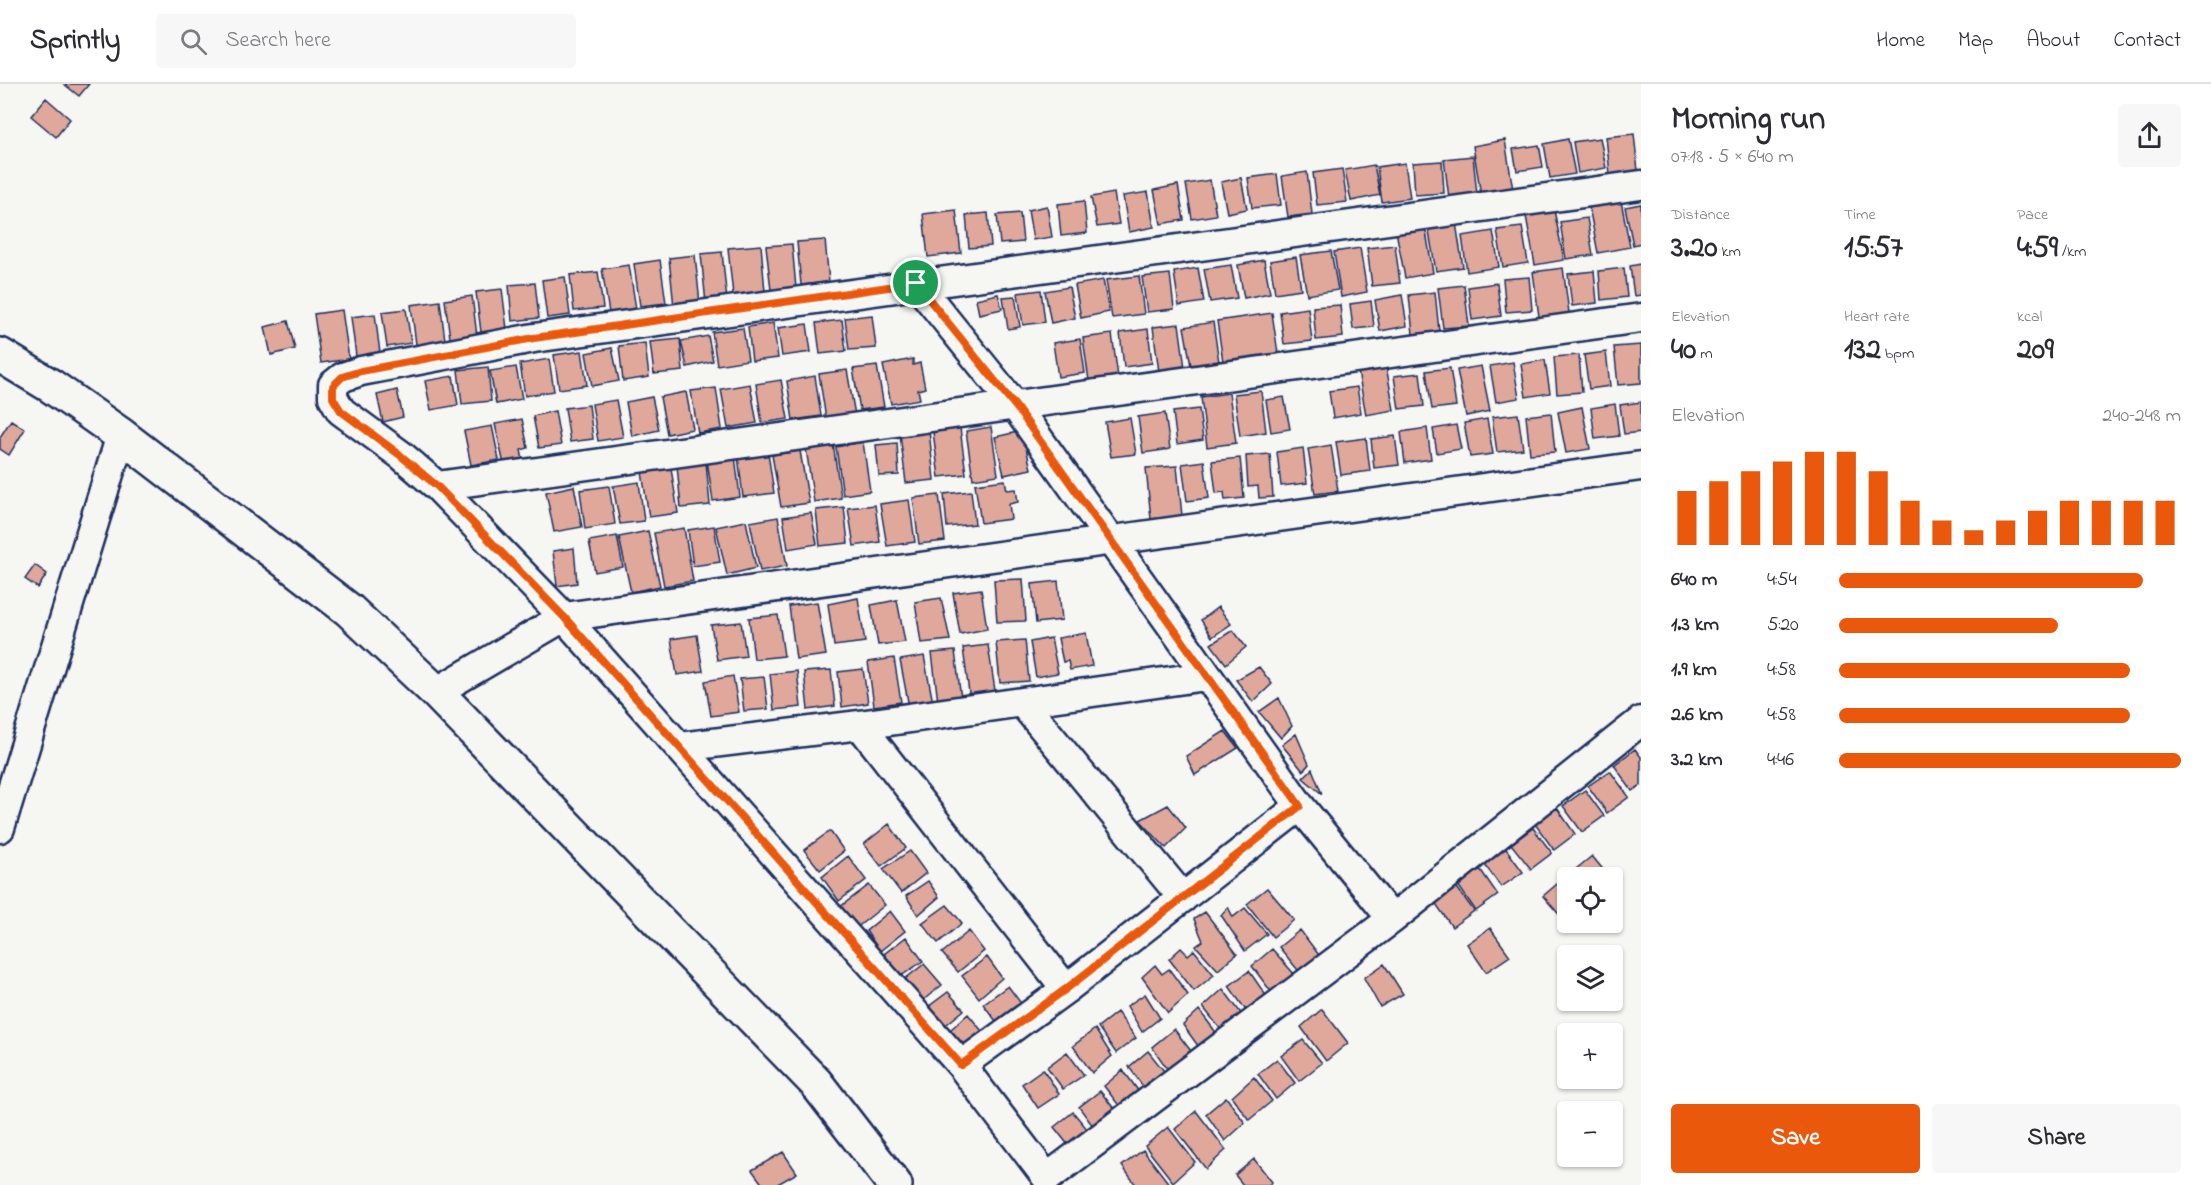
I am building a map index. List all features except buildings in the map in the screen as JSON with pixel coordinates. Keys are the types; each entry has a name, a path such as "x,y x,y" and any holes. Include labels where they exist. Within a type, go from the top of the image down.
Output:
{"street":[{"path":"1641,185 916,283 534,338 361,371 342,377 333,386 333,398 341,411 437,486 564,617 680,747 961,1065 1043,1182 1392,919 1641,721"},
{"path":"916,283 1016,407 1300,806 1392,919"},
{"path":"437,486 1641,318"},
{"path":"0,355 51,386 121,435 348,610 436,692 816,1083 895,1185"},
{"path":"0,828 121,435"},
{"path":"436,692 564,617 1641,466"},
{"path":"680,747 860,726 1206,676"},
{"path":"1022,702 1184,898"},
{"path":"860,726 1066,989"},
{"path":"961,1065 1066,989 1300,806"}],"route":[{"path":"916,283 1016,407 1300,806 1066,989 961,1065 564,617 437,486 369,430 341,411 333,398 333,386 342,377 361,371 534,338 916,283"}]}
